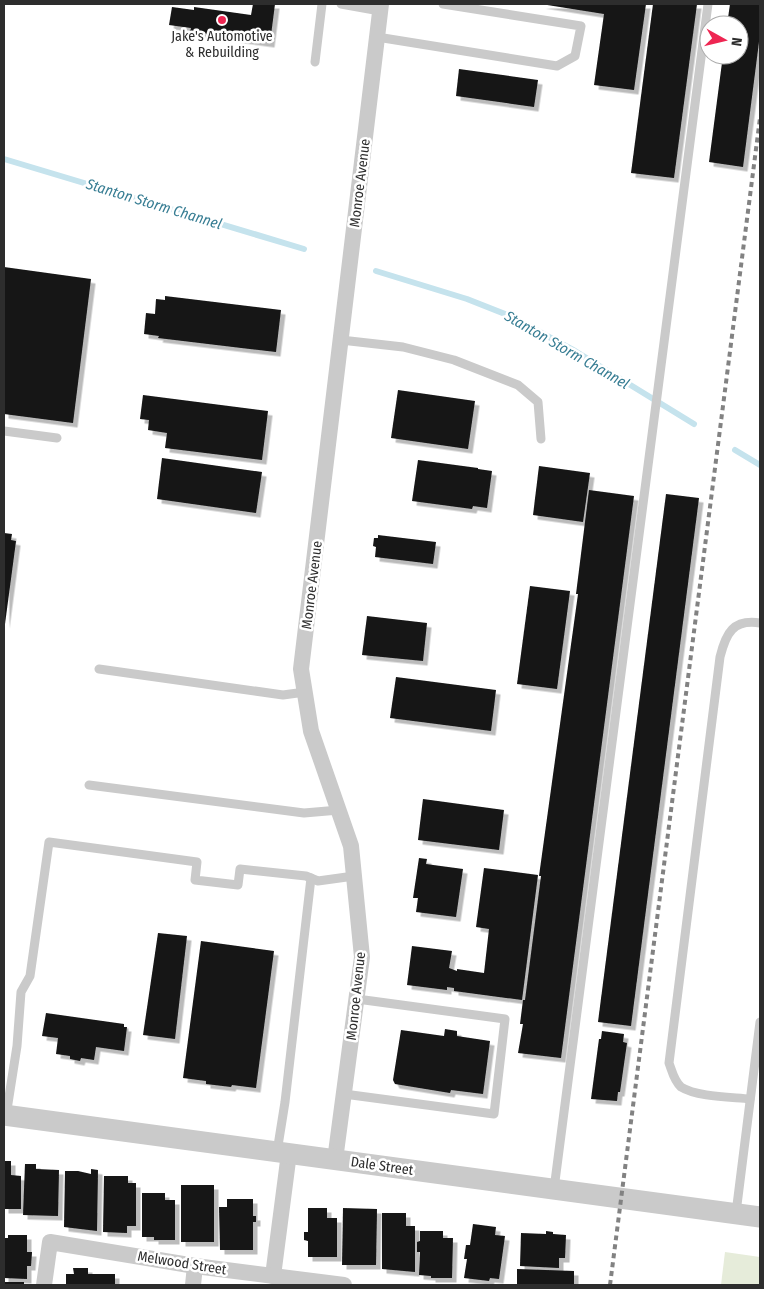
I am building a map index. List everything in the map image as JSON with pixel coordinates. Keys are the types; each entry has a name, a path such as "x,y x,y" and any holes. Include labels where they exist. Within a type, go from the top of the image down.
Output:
{"street":[{"name":"Monroe Avenue","path":"335,1160 362,957 351,846 311,731 301,669 381,7"},
{"name":"Dale Street","path":"5,1116 760,1216"},
{"path":"273,1276 283,1153"},
{"name":"Melwood Street","path":"44,1285 50,1242 195,1266 343,1285"},
{"path":"193,1285 195,1266"}],"lane":[{"path":"315,62 322,4"},
{"path":"341,4 381,7"},
{"path":"377,37 557,66 575,56 581,26 443,4"},
{"path":"554,1189 708,4"},
{"path":"341,340 404,347 429,353 454,360 518,385 538,402 540,439"},
{"path":"4,431 57,438"},
{"path":"750,1099 694,1092 680,1086 674,1078 669,1063 720,658 724,641 735,627 747,622 760,623"},
{"path":"99,669 283,695 305,692"},
{"path":"89,785 304,813 339,810"},
{"path":"5,1116 16,1046 20,992 30,976 49,842 197,862 195,880 238,885 240,869 310,878 318,881 354,876"},
{"path":"283,1153 285,1102 310,878"},
{"path":"344,1094 494,1114 505,1019 357,999"},
{"path":"736,1213 760,1022"}],"green space":[{"path":"725,1252 760,1257 760,1285 721,1285"}],"building":[{"name":"Jake's Automotive & Rebuilding","path":"253,4 275,4 270,43 190,32 191,28 169,25 172,7 194,10 194,7 251,15"},
{"path":"541,4 646,4 634,90 594,85 604,14"},
{"path":"653,4 697,4 674,178 631,173"},
{"path":"730,4 760,4 760,34 743,167 709,162 722,65 749,65 749,15 728,15"},
{"path":"459,69 538,80 534,107 456,96"},
{"path":"4,267 91,279 73,423 4,414"},
{"path":"165,296 281,310 276,352 158,338 159,336 144,334 146,313 155,314 156,299 165,300"},
{"path":"398,390 475,401 468,449 391,438"},
{"path":"143,395 268,411 262,460 165,448 167,433 148,430 149,420 140,419"},
{"path":"162,458 262,472 256,513 157,499"},
{"path":"418,460 492,471 487,508 473,506 472,509 412,501"},
{"path":"539,466 590,473 583,522 533,515"},
{"path":"589,490 634,496 561,1058 518,1053 523,1024 520,1024 523,1000 525,1000 541,876 539,876 578,594 576,594"},
{"path":"666,494 699,498 631,1026 598,1022"},
{"path":"4,533 12,534 11,540 16,541 5,624"},
{"path":"378,535 436,542 433,564 375,557 376,547 373,546 374,538 378,538"},
{"path":"530,586 570,591 557,689 517,684"},
{"path":"367,616 427,623 423,661 362,655"},
{"path":"396,677 496,690 491,731 390,718"},
{"path":"423,799 504,810 499,850 418,840"},
{"path":"419,858 427,859 426,864 463,869 456,917 416,912 418,898 413,898"},
{"path":"484,868 538,875 522,1000 454,991 454,988 447,987 447,990 407,985 412,946 452,951 449,968 457,971 457,969 484,973 489,929 476,927"},
{"path":"158,933 187,936 175,1039 143,1035"},
{"path":"201,941 274,951 256,1088 206,1084 206,1081 183,1078"},
{"path":"46,1013 124,1024 124,1027 127,1027 124,1051 96,1047 94,1060 81,1058 80,1061 70,1059 70,1056 56,1054 58,1038 42,1036"},
{"path":"445,1029 457,1031 457,1036 490,1041 483,1094 451,1090 450,1093 395,1084 393,1080 401,1030 444,1036"},
{"path":"602,1031 624,1034 623,1042 627,1043 617,1101 591,1099 599,1039 601,1039"},
{"path":"4,1161 11,1161 11,1175 21,1176 21,1209 4,1209"},
{"path":"25,1164 36,1164 36,1169 59,1170 58,1216 23,1215"},
{"path":"91,1169 98,1170 97,1231 64,1227 65,1171 91,1174"},
{"path":"104,1176 128,1176 128,1183 136,1183 136,1226 127,1226 127,1233 103,1232"},
{"path":"181,1185 214,1185 214,1242 181,1242"},
{"path":"142,1193 165,1193 165,1200 175,1200 175,1240 154,1240 154,1237 142,1237"},
{"path":"227,1199 253,1199 253,1216 256,1216 256,1222 253,1222 253,1250 220,1250 219,1207 227,1207"},
{"path":"308,1208 327,1208 327,1218 337,1218 337,1257 308,1257 308,1241 304,1240 304,1232 308,1232"},
{"path":"343,1208 377,1209 376,1265 342,1265"},
{"path":"382,1213 406,1213 406,1226 415,1226 415,1272 382,1269"},
{"path":"473,1224 496,1227 495,1235 505,1236 499,1279 490,1278 489,1281 464,1278 467,1259 464,1259 466,1245 470,1245"},
{"path":"420,1231 443,1231 443,1238 453,1238 452,1278 431,1278 431,1276 419,1275 420,1252 417,1252 417,1242 420,1241"},
{"path":"546,1231 553,1232 553,1234 566,1235 565,1258 559,1258 559,1268 520,1266 521,1233 546,1234"},
{"path":"8,1235 27,1235 27,1252 32,1252 31,1266 27,1266 27,1279 4,1278 5,1238 8,1238"},
{"path":"73,1268 88,1268 88,1274 115,1274 115,1285 66,1285 66,1274 74,1274"},
{"path":"517,1269 574,1271 574,1285 517,1285"},
{"path":"4,1282 24,1282 24,1285 4,1285"}],"waterway":[{"name":"Stanton Storm Channel","path":"4,159 304,249"},
{"name":"Stanton Storm Channel","path":"376,271 467,299 510,316 575,351 694,424"},
{"name":"Stanton Storm Channel","path":"735,450 760,465"}],"railway":[{"path":"610,1285 760,118"}],"place":[{"name":"Jake's Automotive & Rebuilding","path":"222,20"}]}
